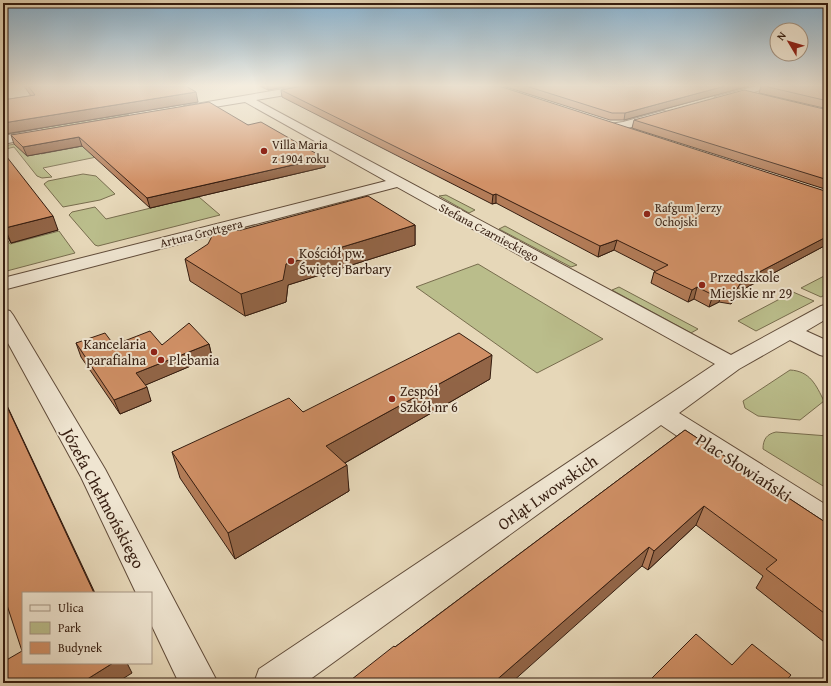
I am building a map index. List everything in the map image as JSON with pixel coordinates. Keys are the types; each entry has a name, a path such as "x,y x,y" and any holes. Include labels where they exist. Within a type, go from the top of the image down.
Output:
{"street":[{"name":"Stefana Czarnieckiego","path":"282,118 731,364"},
{"path":"607,126 624,125 649,118"},
{"path":"593,122 631,135"},
{"path":"3,140 49,132"},
{"name":"Artura Grottgera","path":"3,284 398,182"},
{"name":"Orląt Lwowskich","path":"273,683 731,364 828,310"},
{"name":"Józefa Chełmońskiego","path":"3,315 95,477 199,683"},
{"path":"789,332 828,350"},
{"name":"Plac Słowiański","path":"661,413 828,522"}],"green space":[{"path":"102,118 112,118 3,137 3,134"},
{"path":"34,141 41,154 103,142 116,153 43,168 52,177 42,178 37,176 14,147 6,149 3,146"},
{"path":"83,174 96,176 115,194 100,200 63,207 44,184 48,181"},
{"path":"167,193 177,202 199,197 220,215 98,246 95,245 69,215 72,212 95,207 106,219 163,205"},
{"path":"446,195 475,210 469,213 439,196"},
{"path":"505,226 577,265 571,267 499,229"},
{"path":"59,231 75,253 3,272 3,233 10,244"},
{"path":"478,264 603,339 537,373 416,287"},
{"path":"828,274 828,293 821,297 801,288"},
{"path":"619,287 698,329 691,333 612,290"},
{"path":"793,292 814,301 756,331 738,321"},
{"path":"790,370 803,373 812,380 824,401 800,420 758,416 745,408 743,401"},
{"path":"776,432 828,436 828,489 763,449 766,438 770,434"}],"building":[{"path":"3,118 34,118 3,123"},
{"path":"113,118 236,118 248,125 261,122 324,158 147,198 79,137 23,147 11,135"},
{"path":"338,118 598,118 828,192 828,236 742,281 735,292 722,291 713,295 697,287 692,290 654,272 668,265 617,240 600,246 496,194 493,195"},
{"path":"641,118 828,118 828,180 634,120"},
{"path":"3,152 53,216 5,228 3,225"},
{"path":"368,196 415,225 286,264 283,280 241,294 185,259 208,244 216,232 241,230"},
{"path":"189,323 209,344 136,373 147,387 114,400 76,343 105,333 114,345 150,331 162,345"},
{"path":"459,333 492,355 326,446 347,465 228,533 172,452 289,398 303,412"},
{"path":"3,398 94,592 22,592 22,651 3,593"},
{"path":"685,430 828,524 828,616 766,569 777,560 704,506 654,551 649,547 493,683 347,683 394,646 395,647"},
{"path":"696,634 732,665 752,644 791,675 784,683 647,683"},
{"path":"22,651 22,664 111,664 81,683 3,683 3,662"}],"place":[{"name":"Villa Maria z 1904 roku","path":"264,151"},
{"name":"Rafgum Jerzy Ochojski","path":"647,214"},
{"name":"Kościół pw. Świętej Barbary","path":"291,261"},
{"name":"Przedszkole Miejskie nr 29","path":"702,285"},
{"name":"Kancelaria parafialna","path":"154,352"},
{"name":"Plebania","path":"161,360"},
{"name":"Zespół Szkół nr 6","path":"392,399"}]}
